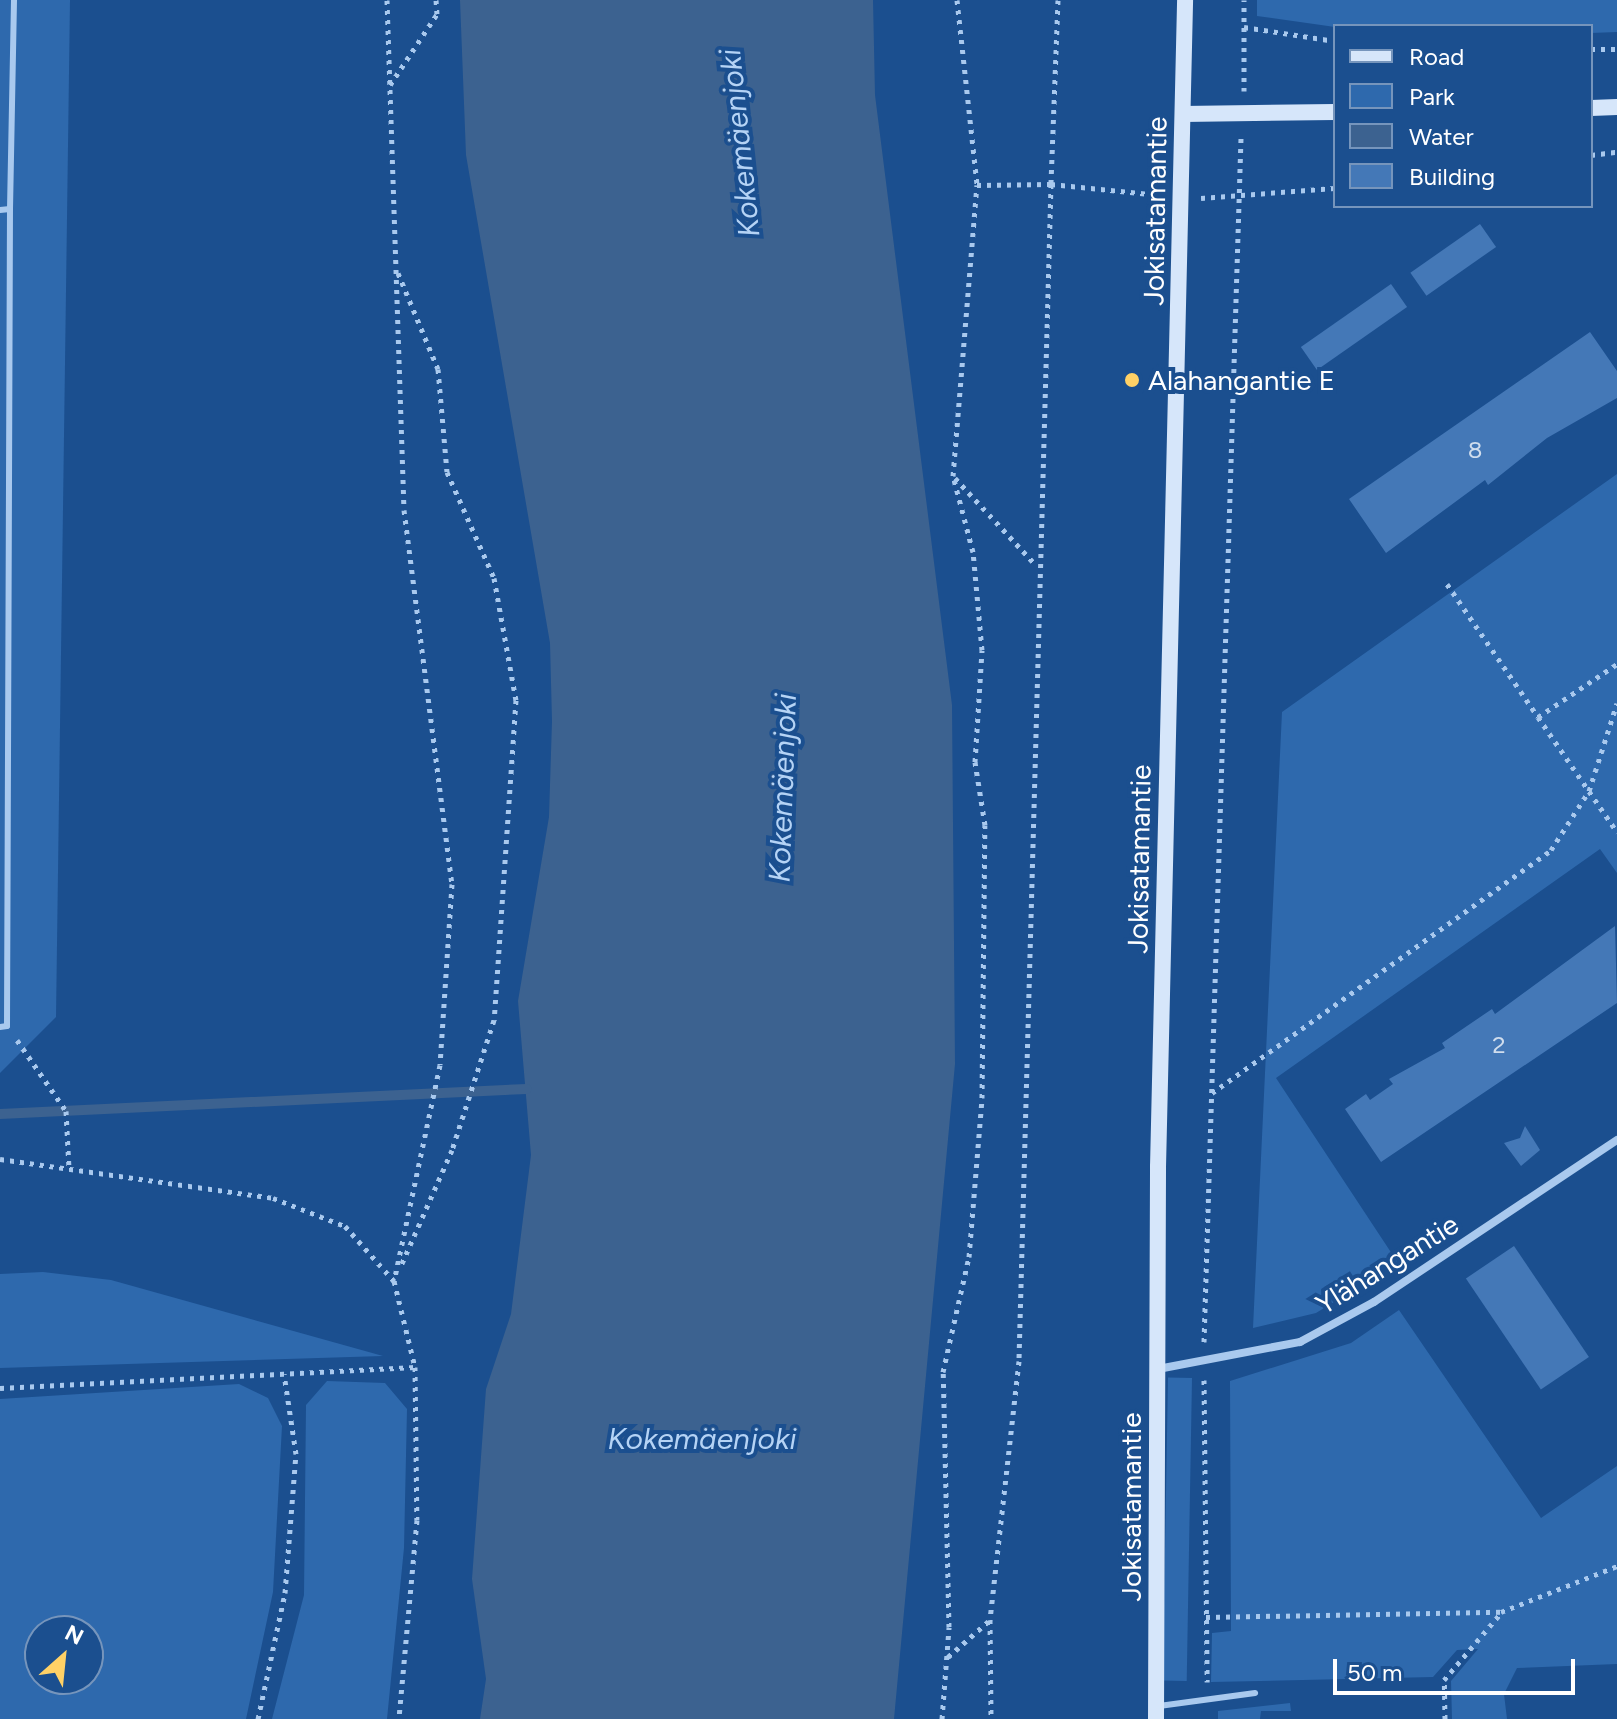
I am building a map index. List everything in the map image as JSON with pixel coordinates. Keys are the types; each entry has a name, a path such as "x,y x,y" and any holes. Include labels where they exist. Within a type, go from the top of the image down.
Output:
{"street":[{"name":"Jokisatamantie","path":"1156,1712 1157,1369 1185,0"},
{"path":"1593,108 1617,107"},
{"path":"1183,114 1333,112"},
{"name":"Ylähangantie","path":"1157,1369 1204,1364 1300,1342 1617,1140"}],"lane":[{"path":"4,1027 14,0"},
{"path":"0,210 10,209"},
{"path":"1156,1712 1208,1698 1255,1693"}],"path":[{"path":"387,0 404,510 452,884 436,1082 394,1281 415,1367 417,1520 399,1719"},
{"path":"390,86 437,14 436,0"},
{"path":"942,1719 947,1658 943,1372 969,1257 985,939 985,825 975,762 982,650 973,552 953,476 977,185 957,0"},
{"path":"991,1719 990,1620 1019,1361 1036,565 1058,0"},
{"path":"1208,1698 1204,1364 1235,200 1244,113 1244,0"},
{"path":"1244,27 1333,41"},
{"path":"1593,49 1617,49"},
{"path":"1593,155 1617,152"},
{"path":"977,185 1051,184 1235,200 1333,188"},
{"path":"394,1281 468,1100 494,1020 516,700 494,578 447,472 438,369 396,268"},
{"path":"953,476 1036,565"},
{"path":"1447,584 1617,832"},
{"path":"1538,717 1617,664"},
{"path":"1212,1094 1551,850 1589,791 1617,703"},
{"path":"4,1027 66,1111 69,1169"},
{"path":"0,1159 273,1198 345,1226 394,1281"},
{"path":"0,1388 415,1367"},
{"path":"258,1719 285,1593 296,1454 284,1374"},
{"path":"1206,1617 1501,1612 1617,1566"},
{"path":"1445,1719 1444,1680 1501,1612"},
{"path":"947,1658 990,1620"}],"green space":[{"path":"0,0 70,0 56,1017 0,1073"},
{"path":"1257,0 1617,0 1617,32 1593,33 1593,24 1333,24 1333,27 1257,16"},
{"path":"1617,474 1617,873 1600,849 1276,1078 1398,1263 1316,1313 1253,1328 1282,712"},
{"path":"43,1272 111,1280 383,1356 0,1368 0,1274"},
{"path":"1399,1310 1541,1518 1617,1466 1617,1664 1517,1668 1504,1694 1507,1719 1452,1719 1451,1681 1478,1649 1457,1650 1433,1677 1211,1682 1212,1633 1231,1631 1230,1381 1351,1343"},
{"path":"1168,1378 1192,1378 1187,1681 1163,1681"},
{"path":"327,1381 385,1383 407,1409 404,1548 387,1719 272,1719 304,1595 306,1405"},
{"path":"239,1384 268,1398 282,1426 273,1592 246,1719 0,1719 0,1399"},
{"path":"1290,1703 1291,1711 1261,1711 1260,1719 1218,1719 1218,1711"}],"water":[{"name":"Kokemäenjoki","path":"460,0 873,0 875,95 952,705 955,1064 894,1719 480,1719 486,1679 472,1579 486,1389 511,1314 531,1155 518,1001 549,817 552,721 550,643 466,155"}],"building":[{"path":"1480,224 1496,247 1426,296 1410,273"},
{"path":"1391,284 1407,307 1317,370 1301,347"},
{"path":"1590,332 1617,371 1617,398 1547,438 1488,485 1485,480 1386,553 1349,499"},
{"path":"1615,926 1617,1003 1381,1162 1345,1109 1366,1094 1370,1100 1393,1084 1389,1079 1445,1048 1442,1043 1492,1009 1495,1014"},
{"path":"1525,1126 1540,1150 1521,1166 1504,1143 1520,1138"},
{"path":"1514,1246 1589,1357 1541,1390 1466,1278"}],"waterway":[{"path":"0,1114 526,1089"}],"place":[{"name":"Alahangantie E","path":"1132,380"}]}
